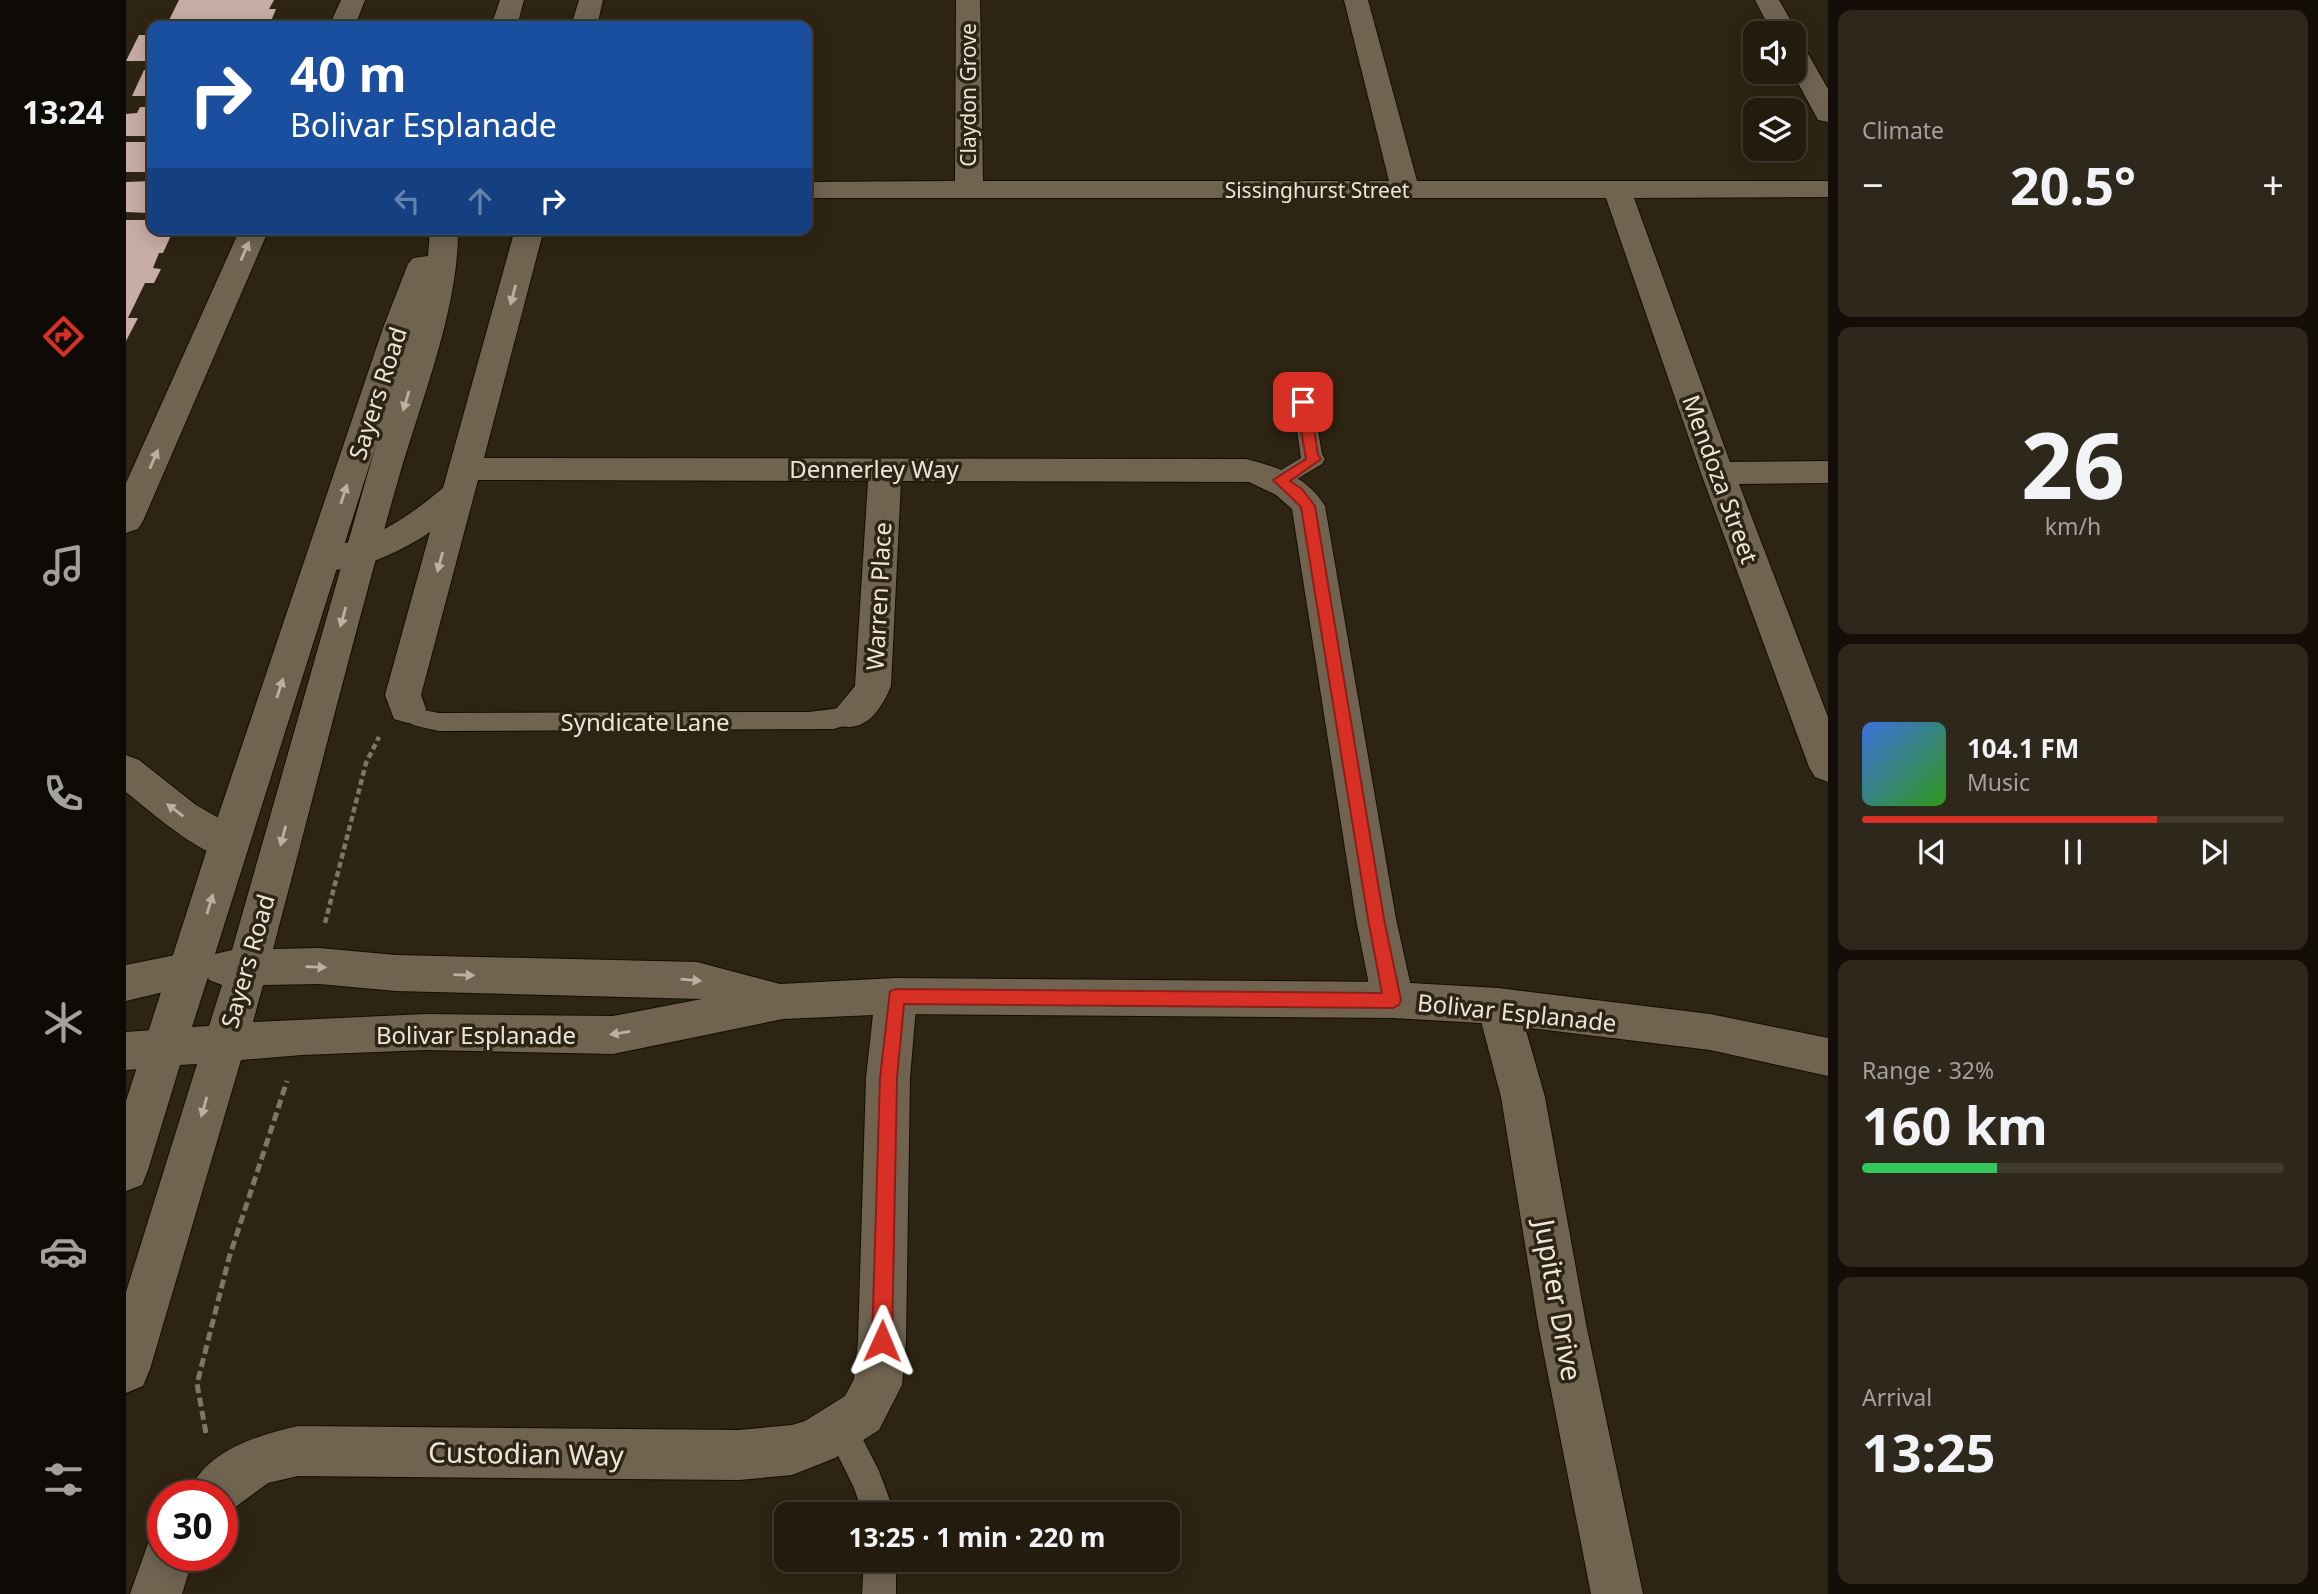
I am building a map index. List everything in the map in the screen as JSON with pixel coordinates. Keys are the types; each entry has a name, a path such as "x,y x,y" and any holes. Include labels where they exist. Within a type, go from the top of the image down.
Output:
{"street":[{"path":"344,21 353,0"},
{"path":"506,21 512,0"},
{"path":"585,21 591,0"},
{"name":"Claydon Grove","path":"968,0 969,190"},
{"path":"1356,0 1405,190"},
{"path":"1767,0 1778,21"},
{"path":"1806,73 1828,114"},
{"name":"Sissinghurst Street","path":"812,190 1828,189"},
{"name":"Mendoza Street","path":"1617,190 1718,473 1828,767"},
{"path":"126,522 252,235"},
{"name":"Sayers Road","path":"126,1170 146,1049 190,970 398,328 435,235"},
{"name":"Sayers Road","path":"126,1369 248,967 362,551 426,335 444,252 444,235"},
{"path":"407,709 403,695 528,235"},
{"name":"Dennerley Way","path":"462,481 885,469 1246,470 1280,480 1297,492 1308,506 1376,919 1393,1000"},
{"name":"Warren Place","path":"850,715 868,697 873,686 885,469"},
{"path":"1718,473 1828,472"},
{"path":"323,559 362,551 415,529 462,481"},
{"path":"126,770 182,816 229,843"},
{"name":"Bolivar Esplanade","path":"126,983 190,970 319,966 409,974 697,980 783,1001"},
{"name":"Bolivar Esplanade","path":"146,1049 302,1035 426,1032 613,1035 783,1001 896,996 1393,1000 1498,1006 1710,1032 1828,1057"},
{"name":"Custodian Way","path":"232,1480 256,1461 298,1451 738,1455 792,1450 818,1441 862,1413 878,1385 882,1341 888,1078 896,996"},
{"name":"Jupiter Drive","path":"1498,1006 1523,1097 1562,1324 1616,1594"},
{"path":"156,1594 163,1571"}],"lane":[{"path":"1280,480 1315,459 1311,457 1303,402"},
{"name":"Syndicate Lane","path":"407,709 417,717 439,722 807,721 834,720 850,715"},
{"path":"841,1427 869,1482 875,1502"},
{"path":"879,1594 880,1572"}],"path":[{"path":"319,966 327,910 366,763 380,734 407,709"},
{"path":"212,1480 197,1384 229,1258 302,1035"}],"building":[{"path":"179,0 274,0 269,9 276,9 271,21 168,21"},
{"path":"139,35 147,35 147,61 126,61"},
{"path":"144,70 147,70 147,96 132,96"},
{"path":"140,107 147,107 147,136 126,136 126,114 137,113"},
{"path":"126,142 147,142 147,172 126,172"},
{"path":"147,181 147,213 126,212 126,182"},
{"path":"147,216 147,235 171,235 153,268 161,269 154,283 145,283 128,318 138,318 126,341 126,220 145,220"}],"route":[{"path":"882,1341 888,1078 896,996 1393,1000 1376,919 1308,506 1297,492 1280,480 1315,459 1311,457 1303,402"}]}
